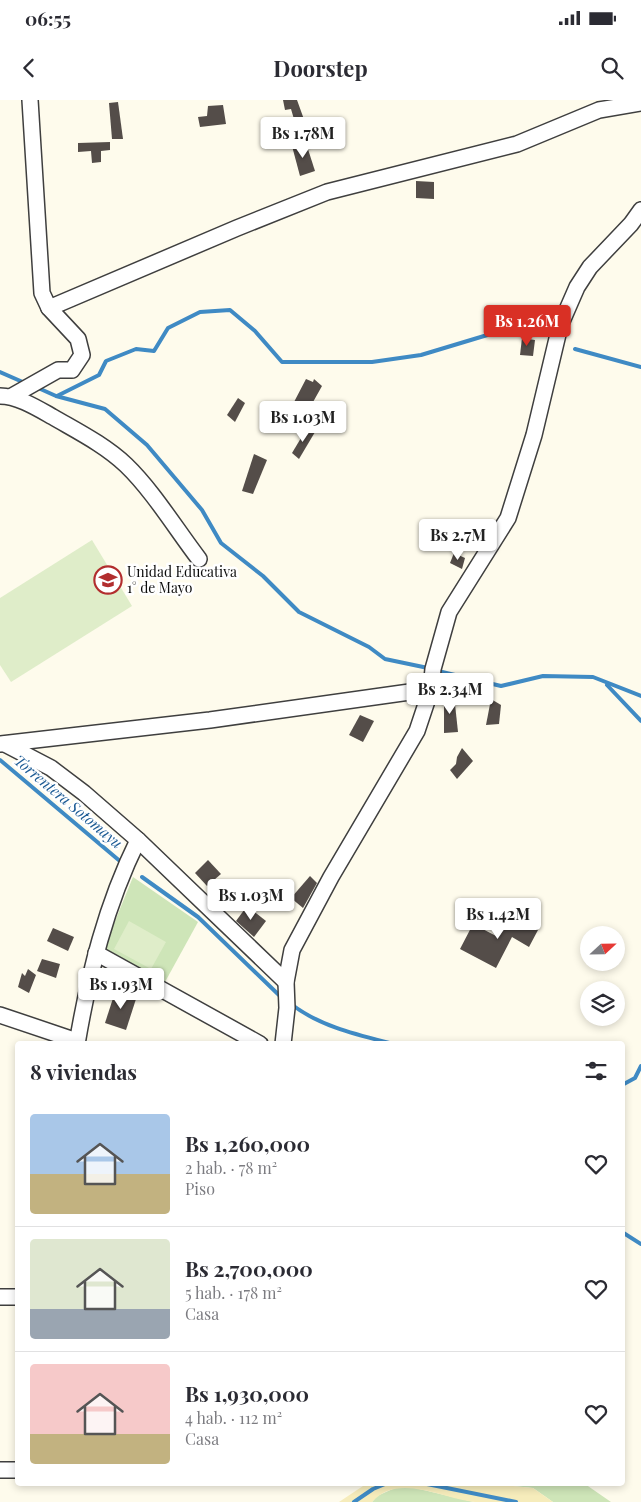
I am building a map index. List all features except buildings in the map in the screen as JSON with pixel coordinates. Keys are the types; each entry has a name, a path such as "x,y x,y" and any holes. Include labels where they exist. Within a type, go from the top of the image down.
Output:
{"street":[{"path":"6,396 58,370 72,370 82,356 78,339 49,308 42,293 30,100"},
{"path":"49,308 237,228 328,192 517,144 599,110 641,103"},
{"path":"283,1041 292,950 331,877 417,732 431,689 433,669 449,612 508,518 534,435 560,326 577,287 590,267 631,224 641,210"},
{"path":"6,396 76,430 111,452 126,465 199,559"},
{"path":"2,744 210,720 431,689"},
{"path":"2,744 51,768 84,793 138,840 287,994"},
{"path":"77,1041 96,953 111,899 138,840"},
{"path":"96,953 255,1041"},
{"path":"0,1015 74,1041"},
{"path":"0,1297 15,1297"},
{"path":"0,1470 15,1470"}],"green space":[{"path":"92,540 132,606 11,682 0,665 0,598"},
{"path":"133,877 198,922 165,982 104,948"},
{"path":"129,921 166,942 151,969 114,949"},
{"path":"514,1486 588,1486 611,1502 553,1502 533,1488"},
{"path":"395,1488 415,1488 474,1502 372,1502 377,1496"}],"sand":[{"path":"363,1486 514,1486 533,1488 553,1502 475,1502 408,1488 395,1489 383,1493 372,1502 339,1502"}],"waterway":[{"path":"57,396 99,375 106,361 136,349 154,351 168,328 200,312 230,310 255,331 282,362 372,362 421,355 494,333 523,327 545,331"},
{"path":"575,349 641,367"},
{"path":"0,372 25,383"},
{"path":"36,387 56,396 105,409 147,445 202,510 221,543 263,576 299,612 369,647 385,659 428,668"},
{"path":"438,671 501,686 543,676 593,677 641,696"},
{"path":"607,685 641,721"},
{"name":"Torrentera Sotomayu","path":"0,760 121,862"},
{"name":"Torrentera Sotomayu","path":"142,877 198,917 281,997"},
{"name":"Torrentera Sotomayu","path":"291,1004 327,1024 382,1041"},
{"name":"Torrentera Sotomayu","path":"625,1083 635,1078 641,1066"},
{"path":"625,1234 641,1244"},
{"path":"354,1502 380,1486"},
{"path":"437,1486 516,1502"}],"place":[{"name":"Unidad Educativa 1° de Mayo","path":"108,580"}]}
